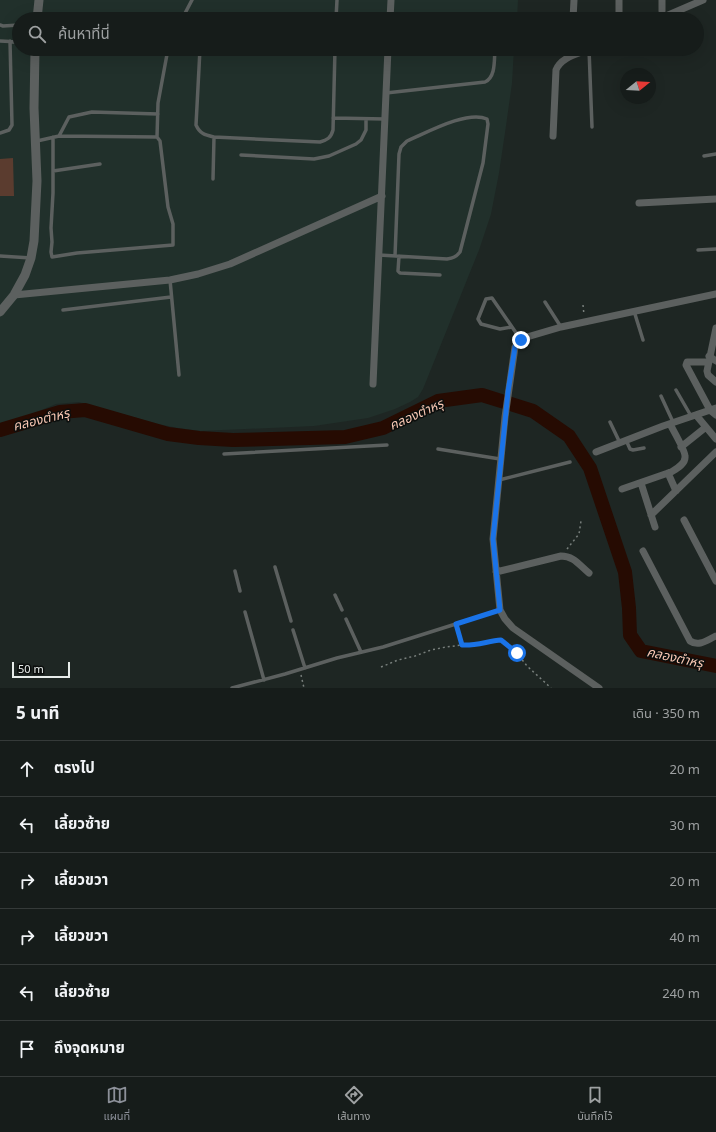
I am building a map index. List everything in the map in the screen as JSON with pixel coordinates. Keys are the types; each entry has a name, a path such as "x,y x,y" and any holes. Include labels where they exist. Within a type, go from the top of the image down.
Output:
{"street":[{"path":"38,12 39,0"},
{"path":"390,12 391,0"},
{"path":"574,0 574,12"},
{"path":"618,0 619,12"},
{"path":"662,0 662,11"},
{"path":"675,12 703,0"},
{"path":"0,312 14,295 25,275 31,258 37,203 35,56"},
{"path":"373,384 388,56"},
{"path":"553,136 556,70 562,60 572,56"},
{"path":"14,295 170,280 198,274 230,264 382,196"},
{"path":"639,203 716,199"},
{"path":"599,688 513,628 500,610 493,539 505,417 515,347 527,336 561,327 716,294"},
{"path":"716,328 709,359 708,375 716,382"},
{"path":"716,361 709,359 691,361 687,362 686,365 716,415"},
{"path":"596,452 693,415 713,409"},
{"path":"693,415 716,439"},
{"path":"622,489 668,473 677,469 684,462 685,456 672,423"},
{"path":"681,447 706,427"},
{"path":"651,515 716,452"},
{"path":"668,473 676,492"},
{"path":"641,483 655,526"},
{"path":"684,520 716,581"},
{"path":"643,551 690,641 695,644 700,644 716,636"},
{"path":"496,572 561,556 568,556 589,573"}],"lane":[{"path":"186,12 192,0"},
{"path":"336,12 337,0"},
{"path":"0,25 12,25"},
{"path":"0,41 10,41 12,125 9,130 0,133"},
{"path":"53,137 51,228 52,257 77,253 173,245 173,224 168,208 160,141 157,137 158,103 167,56"},
{"path":"200,56 196,125 199,131 204,135 214,137 320,142 327,140 331,136 335,56"},
{"path":"386,93 485,82 490,80 493,76 494,56"},
{"path":"589,56 592,127"},
{"path":"59,136 69,117 92,112 158,114"},
{"path":"379,255 397,256 447,259 457,256 460,252 483,162 488,124 487,119 482,117 462,118 407,141 401,147 399,154 397,256 398,268 400,273 440,275"},
{"path":"333,118 385,119"},
{"path":"241,155 314,159 329,156 356,144 361,140 366,130 366,119"},
{"path":"36,142 59,136 157,137"},
{"path":"213,179 214,137"},
{"path":"704,156 716,154"},
{"path":"53,170 100,164"},
{"path":"698,250 716,248"},
{"path":"0,256 31,258"},
{"path":"170,280 179,375"},
{"path":"63,310 172,297"},
{"path":"512,327 500,329 481,324 479,322 478,319 486,299 492,298 521,340"},
{"path":"545,302 561,327"},
{"path":"634,311 643,340"},
{"path":"676,390 693,415"},
{"path":"661,396 672,423"},
{"path":"610,422 630,449 633,450 644,448"},
{"path":"224,454 387,445"},
{"path":"438,450 501,459"},
{"path":"499,480 570,462"},
{"path":"275,567 291,621"},
{"path":"235,571 240,591"},
{"path":"335,595 342,610"},
{"path":"232,688 300,670 337,658 383,647 500,610"},
{"path":"245,612 264,680"},
{"path":"346,619 361,652"},
{"path":"293,630 305,668"}],"path":[{"path":"583,305 585,322"},
{"path":"561,556 579,534 581,521"},
{"path":"456,624 462,645"},
{"path":"381,667 398,660 446,646 474,646 488,641 501,640 517,653 527,666 551,688"},
{"path":"300,670 304,688"}],"shaded area":[{"path":"0,0 518,0 517,12 12,12 12,56 514,56 512,83 499,173 491,214 479,250 423,389 418,397 395,409 368,418 314,426 200,431 158,424 79,402 56,404 0,426"},
{"path":"13,158 14,196 0,196 0,159"}],"waterway":[{"name":"คลองตำหรุ","path":"0,430 60,412 85,410 168,434 199,438 233,440 345,437 383,428 438,401 482,395 533,411 569,436 590,468 625,572 630,635 641,651 716,666"}],"route":[{"path":"517,653 501,640 488,641 474,646 462,645 456,624 500,610 493,539 508,392 515,347 521,340"}]}
